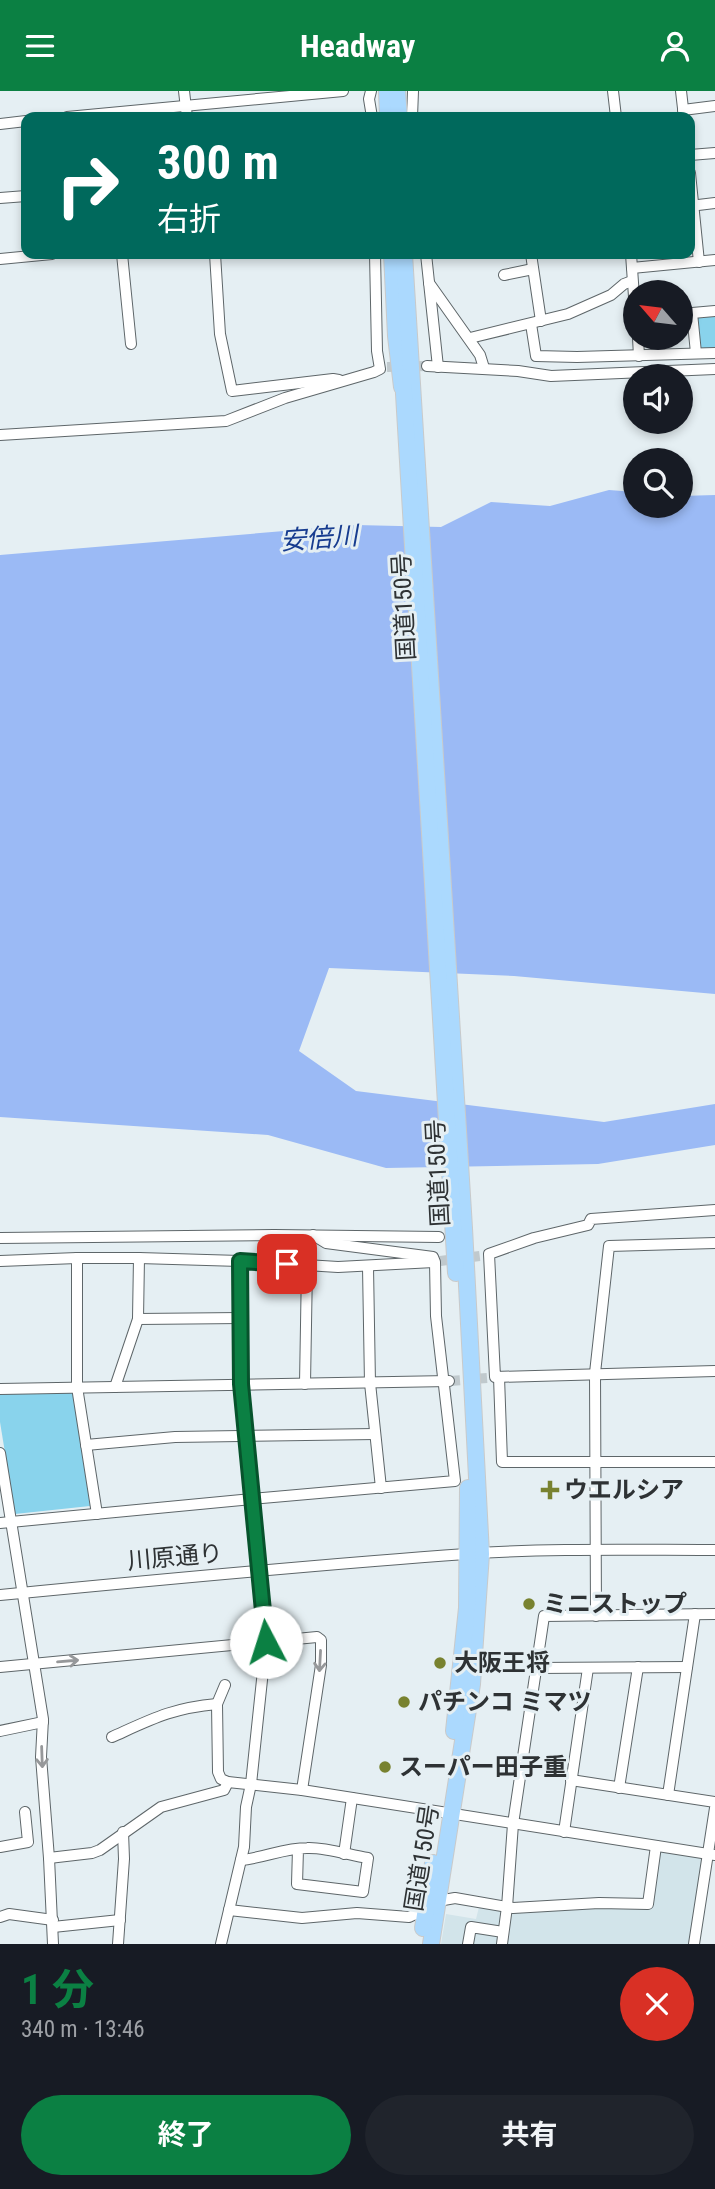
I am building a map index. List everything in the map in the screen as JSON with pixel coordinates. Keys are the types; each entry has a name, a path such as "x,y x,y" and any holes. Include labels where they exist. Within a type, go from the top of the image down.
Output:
{"highway":[{"path":"391,91 393,112"},
{"name":"国道150号","path":"392,259 396,336 409,396"},
{"name":"国道150号","path":"398,259 409,396"},
{"name":"国道150号","path":"404,259 452,1231 474,1554 447,1813 432,1905 431,1944"},
{"name":"国道150号","path":"409,396 414,320 410,259"},
{"name":"国道150号","path":"420,1944 432,1905"}],"street":[{"path":"184,91 186,112 343,91"},
{"path":"370,91 371,112"},
{"path":"412,112 413,91"},
{"path":"613,91 615,112"},
{"path":"681,91 683,112"},
{"path":"688,112 715,106"},
{"path":"0,124 21,122"},
{"path":"695,155 715,153"},
{"path":"0,198 21,196"},
{"path":"695,205 715,203"},
{"path":"695,234 699,262"},
{"path":"0,259 21,257"},
{"path":"122,259 131,344"},
{"path":"215,259 220,334 232,391 333,379 345,382"},
{"path":"0,435 226,421 285,398 384,368 377,351 375,259"},
{"path":"427,259 433,367 484,368 551,376 715,369"},
{"path":"532,259 536,356 715,353"},
{"path":"631,259 632,280"},
{"path":"632,268 715,260"},
{"path":"504,275 533,269"},
{"path":"429,283 470,338 484,362 484,368"},
{"path":"470,338 568,314 623,287"},
{"path":"693,313 715,311"},
{"path":"693,340 696,353"},
{"path":"639,350 639,356"},
{"path":"715,1210 591,1219 587,1225 534,1238 484,1255 502,1462 715,1462"},
{"path":"0,1238 452,1231"},
{"path":"313,1235 326,1243 433,1257 438,1261"},
{"path":"596,1616 595,1373 609,1247 715,1243"},
{"path":"77,1258 77,1387 97,1514"},
{"path":"0,1261 139,1258 368,1267 438,1261"},
{"path":"115,1387 138,1319 139,1258"},
{"path":"221,1944 230,1896 244,1847 246,1807 251,1784 266,1642 241,1384 240,1261"},
{"path":"6,1523 455,1481 448,1381 436,1316 438,1261"},
{"path":"305,1384 307,1266"},
{"path":"368,1267 370,1383 381,1488"},
{"path":"138,1319 241,1318"},
{"path":"494,1378 715,1371"},
{"path":"0,1389 448,1381"},
{"path":"86,1445 174,1437 375,1434"},
{"path":"0,1453 6,1523 22,1593 43,1722 41,1757 53,1944"},
{"name":"川原通り","path":"0,1595 259,1570 474,1554 595,1549 715,1550"},
{"path":"668,1795 695,1614"},
{"path":"502,1944 513,1824 544,1616 715,1614"},
{"path":"0,1667 317,1637 321,1640 321,1665 302,1790"},
{"path":"619,1788 638,1667"},
{"path":"537,1668 687,1667"},
{"path":"564,1832 588,1668"},
{"path":"225,1685 217,1704 218,1772 221,1779 228,1782 302,1790 712,1854"},
{"path":"112,1737 166,1712 188,1706 217,1704"},
{"path":"0,1731 43,1722"},
{"path":"571,1780 715,1805 712,1854 694,1944"},
{"path":"49,1858 92,1853 109,1845 123,1832 161,1807 224,1790 228,1782"},
{"path":"344,1854 352,1798"},
{"path":"0,1847 28,1842 26,1812"},
{"path":"118,1944 124,1859 123,1832"},
{"path":"229,1910 302,1918 357,1913 409,1917 432,1905 455,1898 527,1908 599,1903 648,1904 656,1846"},
{"path":"241,1860 308,1847 368,1859 363,1892 297,1884 298,1849"},
{"path":"0,1917 9,1914 53,1924 120,1920"},
{"path":"468,1944 471,1927 503,1932"}],"shaded area":[{"path":"715,314 715,351 698,349 695,320 698,316"},
{"path":"70,1391 74,1394 90,1506 15,1514 0,1422 0,1393"},
{"path":"660,1850 704,1856 690,1944 505,1944 510,1911 606,1907 651,1909"},
{"path":"479,1907 504,1911 498,1944 441,1944 446,1914 476,1919"}],"water":[{"name":"安倍川","path":"609,490 623,491 623,518 693,518 693,496 715,495 715,994 514,976 329,968 299,1051 356,1091 604,1122 715,1104 715,1145 598,1164 386,1168 268,1135 0,1117 0,555 356,525 441,527 491,502 550,506"}],"tunnel":[{"path":"387,367 427,366"},
{"path":"440,1261 480,1256"},
{"path":"450,1381 487,1378"}],"place":[{"name":"ウエルシア","path":"550,1490"},
{"name":"ミニストップ","path":"529,1604"},
{"name":"大阪王将","path":"440,1663"},
{"name":"パチンコ ミマツ","path":"404,1702"},
{"name":"スーパー田子重","path":"385,1767"}],"route":[{"path":"266,1642 241,1384 240,1261 287,1264"}]}
